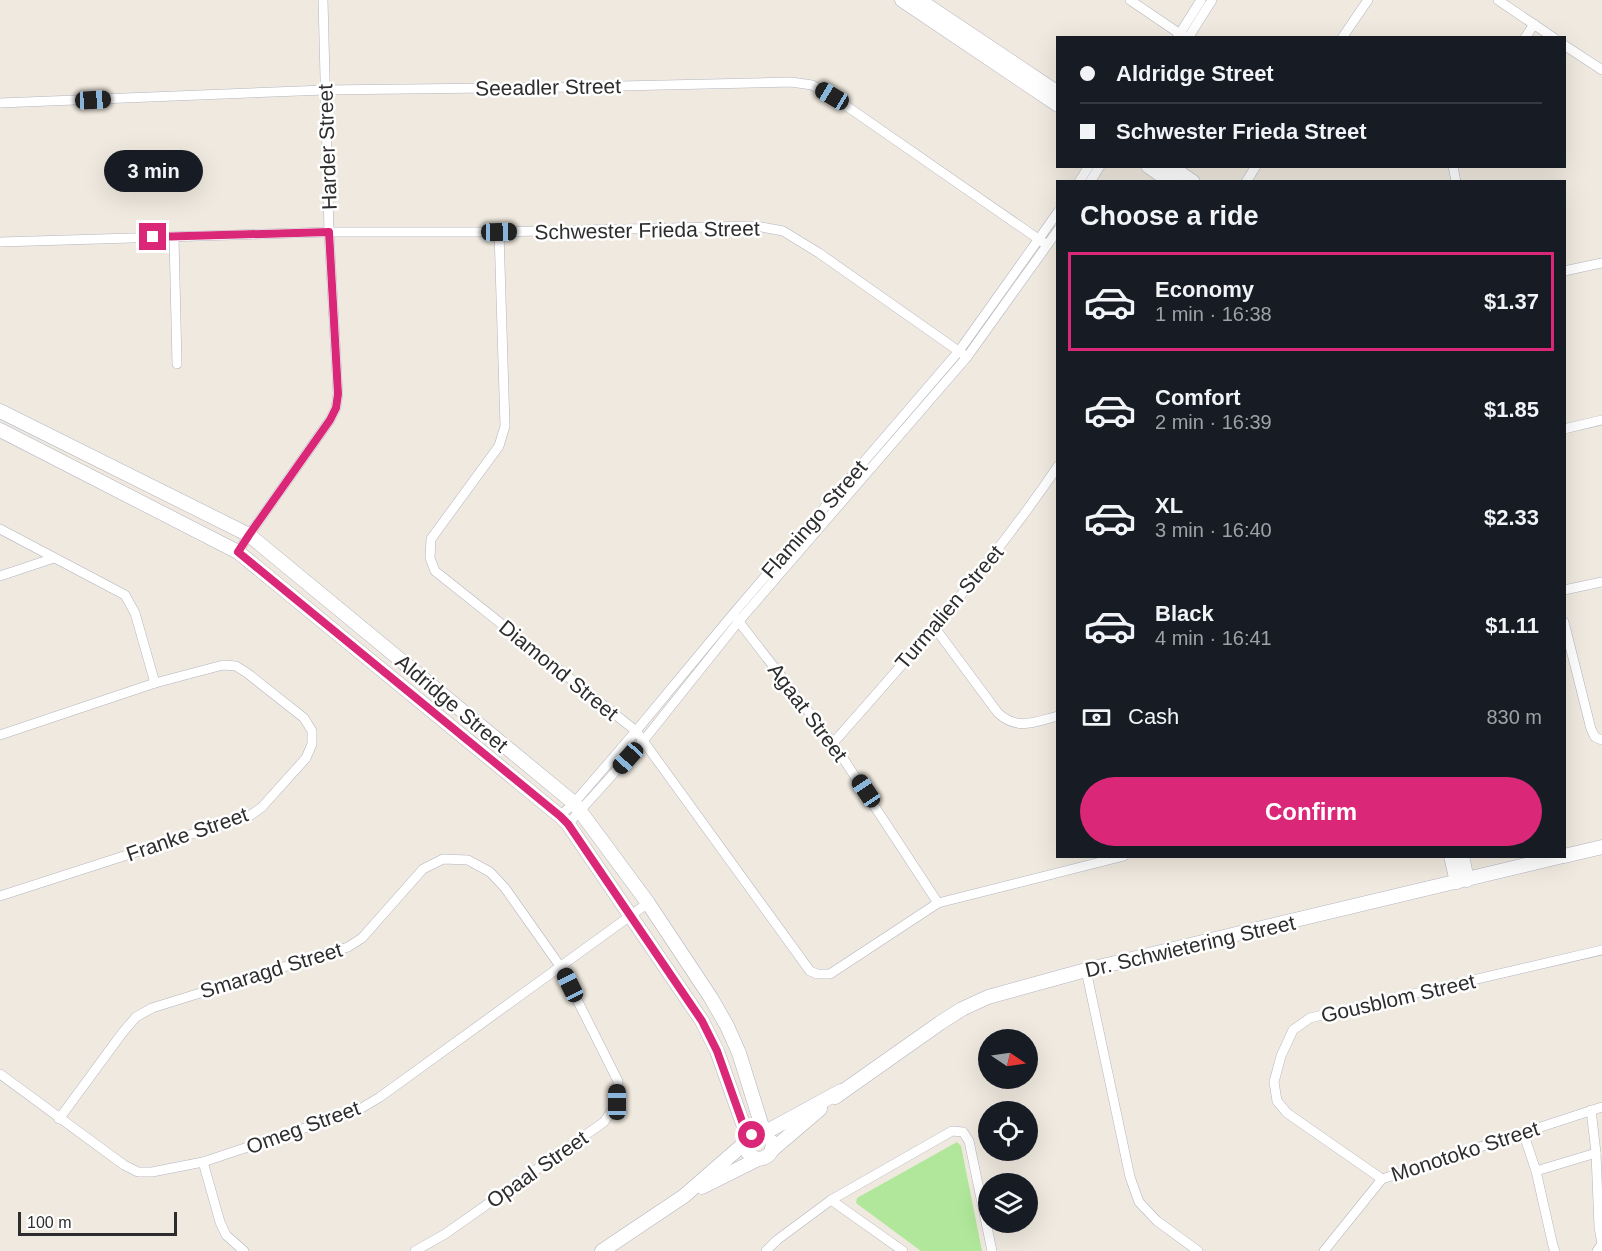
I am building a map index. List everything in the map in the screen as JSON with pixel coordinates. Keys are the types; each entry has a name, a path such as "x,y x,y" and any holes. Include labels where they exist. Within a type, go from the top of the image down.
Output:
{"street":[{"name":"Harder Street","path":"238,552 336,408 338,394 329,232 323,0"},
{"path":"902,0 1056,104"},
{"path":"919,0 1056,92"},
{"path":"1130,0 1183,36"},
{"path":"1183,36 1201,0"},
{"path":"1183,36 1212,0"},
{"path":"1343,36 1368,0"},
{"path":"1498,0 1551,36"},
{"path":"1526,36 1534,24"},
{"path":"1566,46 1602,70"},
{"name":"Seeadler Street","path":"0,103 325,90 791,82 812,84 1043,242"},
{"path":"1151,168 1168,180"},
{"path":"1173,168 1190,180"},
{"name":"Flamingo Street","path":"577,807 636,731 963,354 1043,242 1056,216"},
{"name":"Schwester Frieda Street","path":"0,242 329,232 499,232 756,226 783,231 819,253 963,354"},
{"name":"Diamond Street","path":"499,232 505,426 500,446 431,539 430,558 435,572 636,731 810,971 817,974 830,974 938,903 1116,858"},
{"name":"Flamingo Street","path":"1043,242 1056,232"},
{"path":"174,237 177,364"},
{"path":"1566,271 1602,263"},
{"name":"Aldridge Street","path":"0,411 249,535 577,807 648,903 711,998 739,1053 764,1133"},
{"path":"1566,429 1602,420"},
{"name":"Aldridge Street","path":"0,430 238,552 564,820 702,1021 717,1051 747,1140"},
{"name":"Turmalien Street","path":"833,743 935,628 1015,528 1056,469"},
{"path":"0,529 125,595 135,613 155,683"},
{"path":"0,576 54,558"},
{"path":"1566,590 1602,582"},
{"name":"Flamingo Street","path":"564,820 644,740 736,617"},
{"name":"Agaat Street","path":"736,617 833,743 938,903"},
{"path":"935,628 1007,722 1023,725 1056,717"},
{"path":"1566,630 1591,729 1595,737 1602,740"},
{"name":"Franke Street","path":"0,735 155,683 223,664 236,666 247,673 304,718 312,731 312,744 306,758 262,807 251,815 0,896"},
{"name":"Dr. Schwietering Street","path":"1566,856 1602,847"},
{"path":"1452,858 1462,881"},
{"path":"1462,858 1462,881"},
{"name":"Dr. Schwietering Street","path":"772,1150 842,1091 962,1009 988,997 1086,970 1556,858"},
{"name":"Smaragd Street","path":"59,1119 136,1017 152,1008 348,947 362,938 423,869 444,859 468,860 490,872 506,888 560,966"},
{"name":"Omeg Street","path":"0,1074 59,1119 124,1165 138,1172 152,1172 203,1162 360,1109 380,1097 648,903"},
{"name":"Gousblom Street","path":"1382,1179 1287,1113 1277,1101 1274,1082 1281,1056 1293,1030 1310,1018 1602,950"},
{"name":"Opaal Street","path":"415,1251 445,1234 604,1122 617,1102 618,1082 560,966"},
{"path":"1086,970 1130,1177 1139,1202 1157,1221 1198,1251"},
{"name":"Dr. Schwietering Street","path":"764,1133 842,1091"},
{"name":"Monotoko Street","path":"1324,1251 1382,1179 1602,1107"},
{"path":"1591,1110 1602,1244 1597,1251"},
{"path":"766,1251 777,1240 831,1200 952,1131 963,1132 969,1141 992,1251"},
{"path":"1523,1132 1536,1171 1556,1251"},
{"path":"602,1251 684,1196 758,1159 767,1157 773,1146 770,1138 764,1133 755,1133 684,1196"},
{"path":"747,1140 746,1147 750,1155 758,1159"},
{"path":"1536,1171 1596,1153"},
{"path":"203,1162 226,1235 244,1251"},
{"path":"831,1200 903,1251"}],"green space":[{"path":"957,1142 961,1146 982,1251 921,1251 856,1203 857,1198"}],"route":[{"path":"153,237 329,232 338,394 336,408 238,552 568,824 702,1021 717,1051 748,1138 752,1135"}]}
